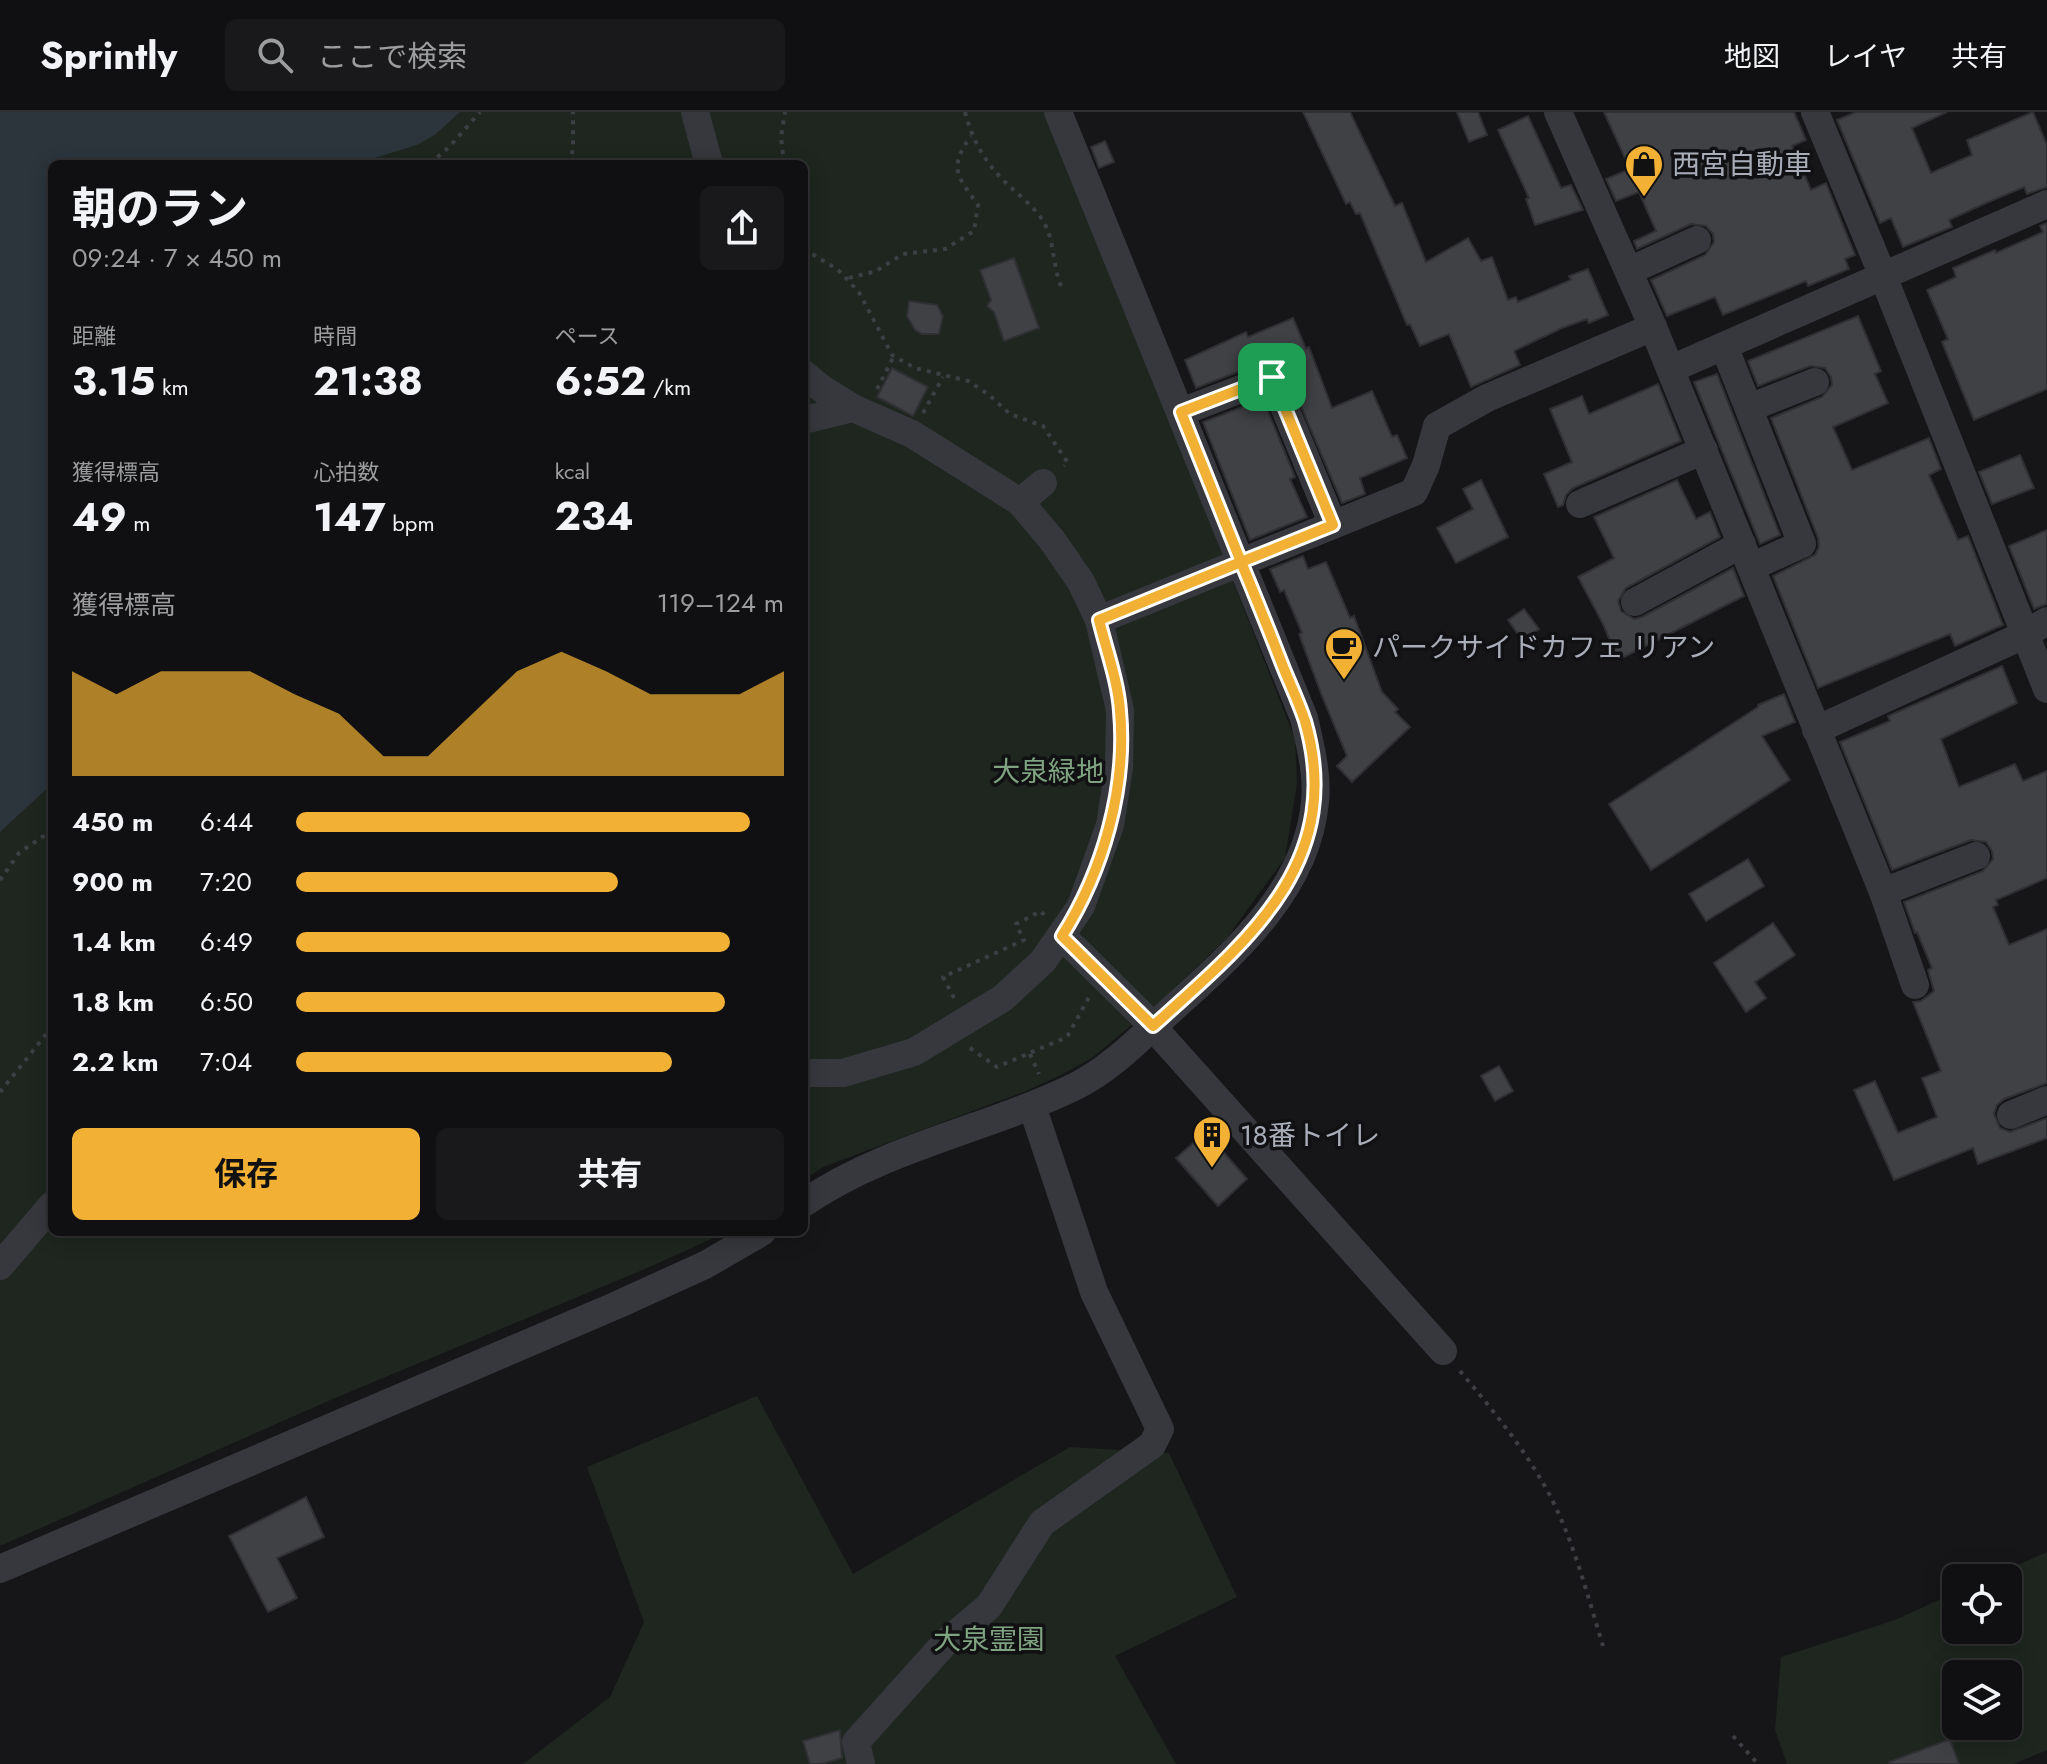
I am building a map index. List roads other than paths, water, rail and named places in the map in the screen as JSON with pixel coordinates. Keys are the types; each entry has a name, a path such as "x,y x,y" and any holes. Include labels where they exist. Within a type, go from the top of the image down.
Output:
{"street":[{"path":"695,112 708,160"},
{"path":"808,1200 828,1186 902,1154 1032,1106 1081,1084 1114,1062 1261,923 1295,869 1311,823 1315,800 1312,753 1304,718 1058,112"},
{"path":"1558,112 1671,369 1883,892 1915,985"},
{"path":"1815,112 2036,628 2047,689"},
{"path":"1671,369 2047,204"},
{"path":"1629,271 1697,240"},
{"path":"1099,620 1414,492 1426,465 1437,426 1487,398 1653,327"},
{"path":"1635,602 1746,555 1802,544 1724,346"},
{"path":"808,377 859,411 912,434 1020,502 1052,540 1081,582 1099,620 1120,710 1119,768 1110,825 1081,906 1043,961 1003,998 914,1052 843,1073 808,1073"},
{"path":"1181,412 1272,377 1333,525"},
{"path":"1749,408 1815,382"},
{"path":"808,419 859,411"},
{"path":"1580,504 1704,450"},
{"path":"1020,502 1043,483"},
{"path":"1816,730 2036,628"},
{"path":"1883,892 1976,856"},
{"path":"1062,936 1153,1026 1443,1351"},
{"path":"2011,1115 2047,1100"},
{"path":"861,1764 856,1742 945,1643 989,1606 1042,1523 1152,1445 1160,1429 1094,1292 1032,1106"},
{"path":"0,1266 48,1210"},
{"path":"0,1569 617,1305 705,1265 755,1236"}],"place":[{"name":"西宮自動車","path":"1644,198"},
{"name":"パークサイドカフェ リアン","path":"1344,681"},
{"name":"18番トイレ","path":"1212,1169"}],"park label":[{"name":"大泉緑地","path":"1048,771"},
{"name":"大泉霊園","path":"989,1639"}]}
